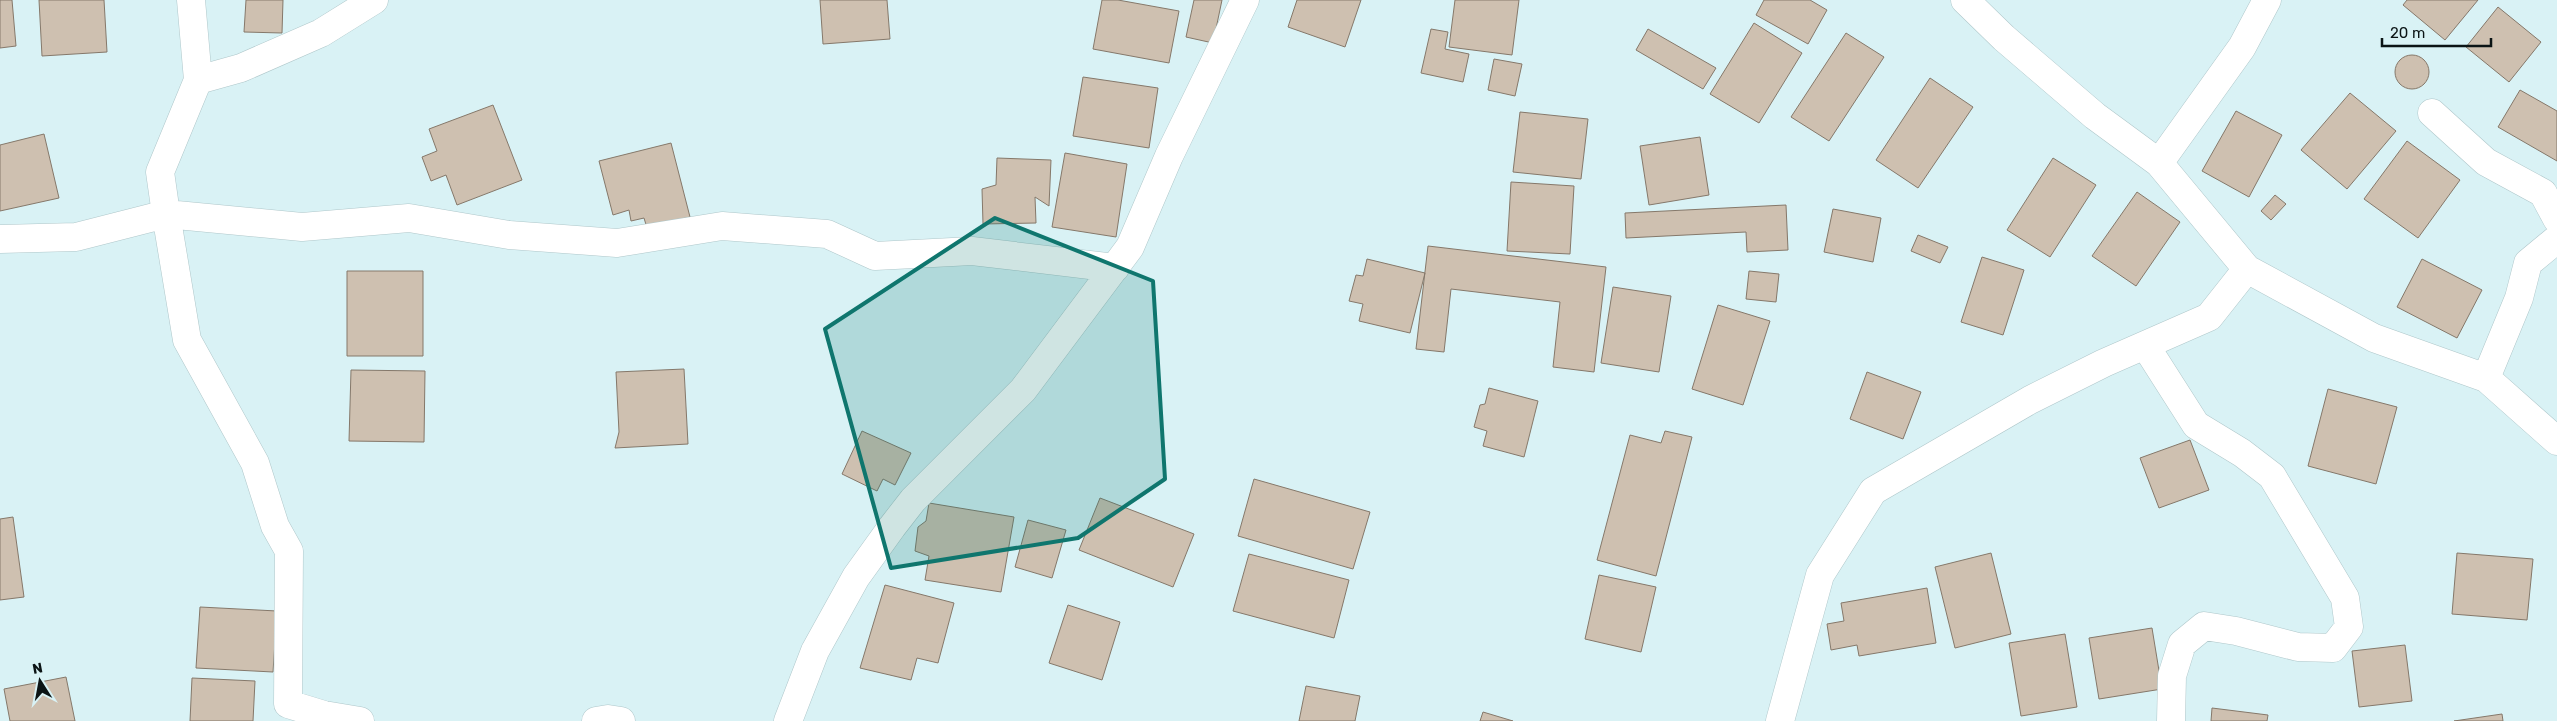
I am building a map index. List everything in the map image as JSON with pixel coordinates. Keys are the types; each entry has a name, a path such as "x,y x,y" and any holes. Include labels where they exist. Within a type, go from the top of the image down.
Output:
{"street":[{"path":"191,0 198,80 160,172 187,340 255,463 275,526 289,551 288,704 324,716 360,721"},
{"path":"198,80 241,68 321,32 374,0"},
{"path":"788,721 815,651 856,577 892,527 913,500 1023,390 1130,247 1168,156 1245,0"},
{"path":"1965,0 2004,38 2095,116 2159,164 2247,269 2374,338 2486,378 2557,441"},
{"path":"2159,164 2242,47 2268,0"},
{"path":"2432,113 2486,162 2543,192 2557,219"},
{"path":"0,239 76,237 166,214 302,227 409,218 509,235 617,243 722,226 827,234 876,256 972,250 1115,268"},
{"path":"2486,378 2519,298 2528,263 2557,238"},
{"path":"1780,721 1820,575 1873,491 2030,400 2208,317 2247,269"},
{"path":"2145,345 2196,425 2242,453 2272,476 2345,598 2349,628 2333,648 2298,647 2236,631 2204,626 2182,644 2172,676 2171,721"},
{"path":"596,721 608,719 621,721"}],"highlighted area":[{"path":"995,218 1153,281 1165,479 1078,538 891,568 825,329"}],"building":[{"path":"0,0 12,0 16,46 0,48"},
{"path":"39,0 104,0 107,52 42,56"},
{"path":"246,0 283,0 282,33 244,32"},
{"path":"820,0 887,0 890,39 823,44"},
{"path":"1102,0 1118,0 1179,11 1169,63 1093,49"},
{"path":"1194,0 1222,0 1213,43 1186,37"},
{"path":"1297,0 1361,0 1345,47 1288,27"},
{"path":"1455,0 1519,0 1512,55 1449,47"},
{"path":"1764,0 1810,0 1827,10 1808,44 1756,15"},
{"path":"2407,0 2478,0 2445,40 2403,5"},
{"path":"2498,7 2541,42 2509,82 2466,47"},
{"path":"1754,23 1802,53 1759,123 1710,94"},
{"path":"1431,29 1448,32 1445,49 1469,54 1463,82 1421,73"},
{"path":"1648,29 1716,68 1703,89 1636,50"},
{"path":"1846,33 1884,57 1829,141 1791,117"},
{"path":"2412,55 2424,60 2429,72 2424,84 2412,89 2400,84 2395,72 2400,60"},
{"path":"1494,59 1522,64 1515,96 1488,90"},
{"path":"1083,77 1158,88 1149,148 1073,136"},
{"path":"1930,78 1973,107 1918,188 1876,160"},
{"path":"2520,90 2557,111 2557,161 2498,127"},
{"path":"2350,93 2396,131 2347,189 2301,150"},
{"path":"493,105 522,180 457,205 446,175 431,181 422,157 437,151 429,129"},
{"path":"2236,111 2282,135 2249,197 2202,171"},
{"path":"1520,112 1588,119 1581,179 1513,172"},
{"path":"44,134 59,198 0,211 0,145"},
{"path":"1700,137 1709,195 1649,205 1640,146"},
{"path":"2407,141 2460,180 2418,238 2364,199"},
{"path":"671,143 690,217 647,228 644,218 631,221 629,210 613,215 599,161"},
{"path":"1065,153 1127,164 1116,237 1052,227"},
{"path":"997,158 1051,160 1049,206 1035,197 1036,223 983,224 982,189 996,185"},
{"path":"2053,158 2096,185 2050,257 2007,230"},
{"path":"1511,182 1574,186 1570,254 1507,251"},
{"path":"2137,192 2180,222 2136,286 2092,256"},
{"path":"2275,195 2286,204 2271,220 2261,211"},
{"path":"1786,205 1788,250 1747,252 1746,232 1626,238 1625,213"},
{"path":"1833,209 1881,218 1873,262 1824,252"},
{"path":"1918,235 1948,247 1940,263 1911,251"},
{"path":"1428,246 1606,267 1594,372 1553,367 1560,302 1451,289 1444,352 1416,349"},
{"path":"1982,257 2024,270 2003,335 1961,322"},
{"path":"1367,259 1425,273 1410,333 1359,321 1363,304 1349,301 1356,275 1363,276"},
{"path":"2422,259 2482,290 2457,338 2397,307"},
{"path":"347,271 423,271 423,356 347,356"},
{"path":"1749,271 1779,274 1776,302 1746,299"},
{"path":"1613,287 1671,296 1659,372 1601,363"},
{"path":"1718,305 1770,321 1743,405 1692,389"},
{"path":"684,369 688,444 615,448 619,432 616,372"},
{"path":"351,370 425,371 424,442 349,441"},
{"path":"1867,372 1921,392 1903,439 1850,419"},
{"path":"1489,388 1538,401 1524,457 1483,446 1487,431 1474,427 1480,405 1485,404"},
{"path":"2328,389 2397,407 2376,484 2308,466"},
{"path":"862,431 911,453 895,485 883,479 877,491 842,474"},
{"path":"1665,431 1692,437 1656,576 1597,560 1630,435 1661,443"},
{"path":"2190,440 2209,490 2159,508 2140,458"},
{"path":"1254,479 1370,512 1353,569 1238,536"},
{"path":"1100,498 1194,534 1173,587 1079,550"},
{"path":"929,503 1014,517 1001,592 925,580 929,556 915,551 918,527 926,521"},
{"path":"13,517 24,597 0,600 0,519"},
{"path":"1028,520 1066,530 1052,578 1015,567"},
{"path":"1991,553 2011,634 1955,648 1935,567"},
{"path":"2457,553 2533,559 2527,620 2452,614"},
{"path":"1249,554 1349,580 1334,638 1233,611"},
{"path":"1599,575 1656,587 1641,652 1585,639"},
{"path":"885,585 954,603 938,663 917,658 911,680 860,668"},
{"path":"1927,588 1936,643 1859,656 1857,645 1831,650 1827,624 1844,621 1841,603"},
{"path":"1068,605 1120,622 1102,680 1049,663"},
{"path":"200,607 277,611 273,672 196,668"},
{"path":"2152,628 2162,689 2099,699 2089,638"},
{"path":"2065,634 2077,707 2021,716 2009,643"},
{"path":"2405,645 2412,701 2359,707 2352,651"},
{"path":"66,677 75,721 10,721 4,689"},
{"path":"192,678 255,681 253,721 190,721"},
{"path":"1306,686 1360,696 1355,721 1299,721"},
{"path":"2212,708 2268,715 2267,721 2211,721"},
{"path":"1483,712 1513,721 1480,721"},
{"path":"2502,714 2503,721 2454,721"}]}
